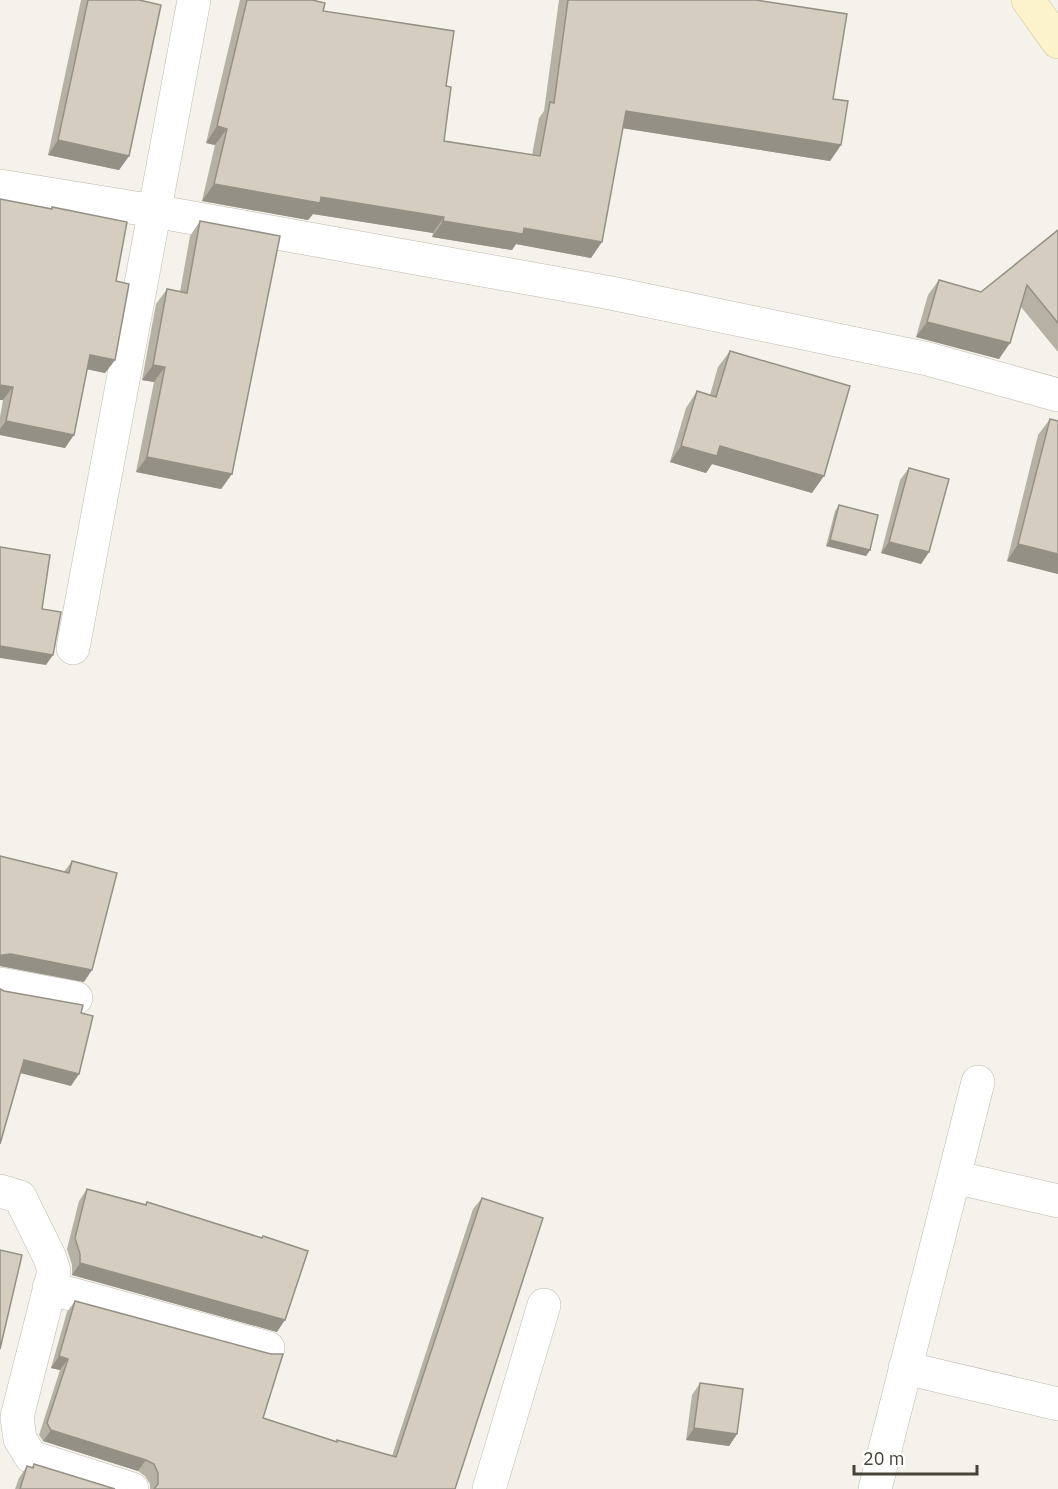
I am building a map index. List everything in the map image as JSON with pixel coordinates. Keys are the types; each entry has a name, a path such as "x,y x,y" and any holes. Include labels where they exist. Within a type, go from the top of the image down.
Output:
{"street":[{"path":"73,648 194,0"},
{"path":"1028,0 1058,42"},
{"path":"0,186 154,211 610,293 928,359 1058,395"},
{"path":"0,984 76,998"},
{"path":"875,1489 978,1082"},
{"path":"954,1177 1058,1202"},
{"path":"0,1191 20,1197 54,1271 17,1417 20,1439 31,1457 132,1489"},
{"path":"49,1288 268,1348"},
{"path":"489,1489 544,1305"},
{"path":"905,1368 1058,1404"}],"building":[{"path":"88,0 139,0 161,5 129,156 58,140"},
{"path":"247,0 312,0 325,3 323,11 454,31 446,86 451,87 444,141 540,156 550,102 554,103 568,0 756,0 847,14 833,99 848,101 841,145 626,111 602,242 524,228 523,234 443,221 444,217 321,197 320,203 214,184 227,129 217,126"},
{"path":"0,199 127,222 116,281 129,284 115,360 90,355 74,435 6,421 13,387 0,385"},
{"path":"200,221 280,236 232,474 147,457 165,367 153,365 167,289 187,293"},
{"path":"1058,230 1058,323 1027,285 1010,343 927,322 939,280 981,292"},
{"path":"730,351 850,386 824,476 720,446 717,456 681,446 697,391 716,397"},
{"path":"1050,419 1058,421 1058,554 1018,544"},
{"path":"909,468 949,479 929,552 889,542"},
{"path":"839,505 878,515 870,550 830,540"},
{"path":"0,547 50,555 42,609 61,612 53,655 0,646"},
{"path":"0,856 69,873 72,861 117,873 92,970 11,954 0,956"},
{"path":"0,989 83,1005 81,1013 93,1016 79,1074 24,1060 0,1144"},
{"path":"87,1189 146,1205 147,1202 308,1251 285,1320 80,1263 75,1238"},
{"path":"482,1198 543,1218 455,1489 154,1489 158,1484 158,1473 154,1464 51,1430 47,1423 68,1359 59,1356 75,1301 271,1354 283,1354 263,1418 337,1442 337,1440 396,1457"},
{"path":"0,1250 22,1255 0,1349"},
{"path":"700,1383 743,1389 737,1434 694,1428"},
{"path":"34,1464 115,1489 20,1489 27,1466 33,1468"}]}
